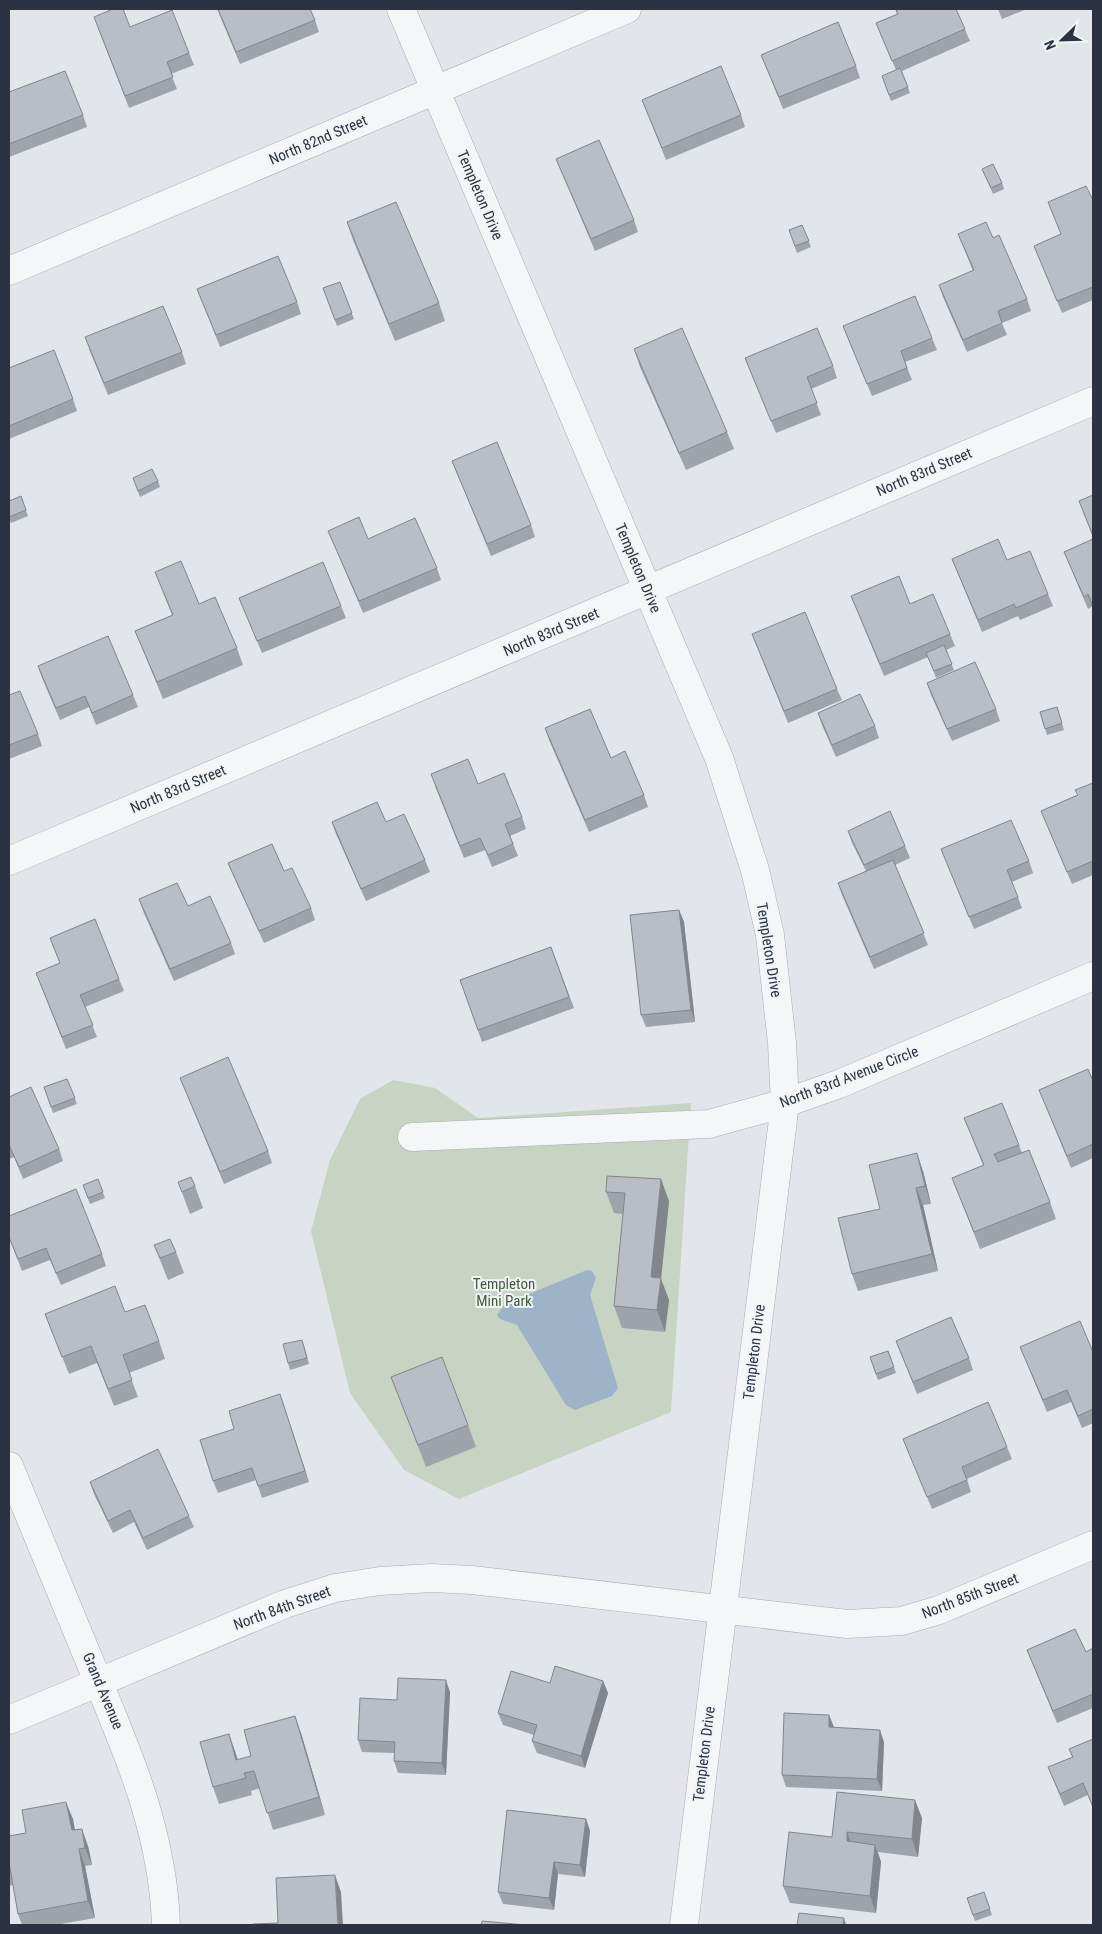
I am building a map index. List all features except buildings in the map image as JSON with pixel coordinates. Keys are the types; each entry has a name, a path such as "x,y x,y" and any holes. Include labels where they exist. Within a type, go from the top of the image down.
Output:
{"street":[{"name":"Templeton Drive","path":"401,9 719,758 755,870 770,935 782,1043 785,1103 684,1925"},
{"name":"North 82nd Street","path":"9,271 627,9"},
{"name":"North 83rd Street","path":"9,861 1093,401"},
{"name":"North 83rd Avenue Circle","path":"412,1137 709,1124 785,1103 839,1084 1093,976"},
{"name":"Grand Avenue","path":"9,1466 136,1771 154,1831 165,1900 166,1925"},
{"name":"North 85th Street","path":"722,1609 848,1624 902,1621 939,1610 1093,1545"},
{"name":"North 84th Street","path":"9,1720 285,1604 335,1588 380,1581 432,1578 472,1580 722,1609"}],"green space":[{"name":"Templeton Mini Park","path":"393,1080 435,1088 478,1118 691,1103 671,1412 459,1499 404,1470 350,1393 311,1231 330,1160 360,1099"}],"water":[{"path":"587,1270 592,1271 596,1278 590,1295 618,1388 612,1396 575,1410 566,1405 517,1325 500,1319 497,1315 505,1304"}]}
